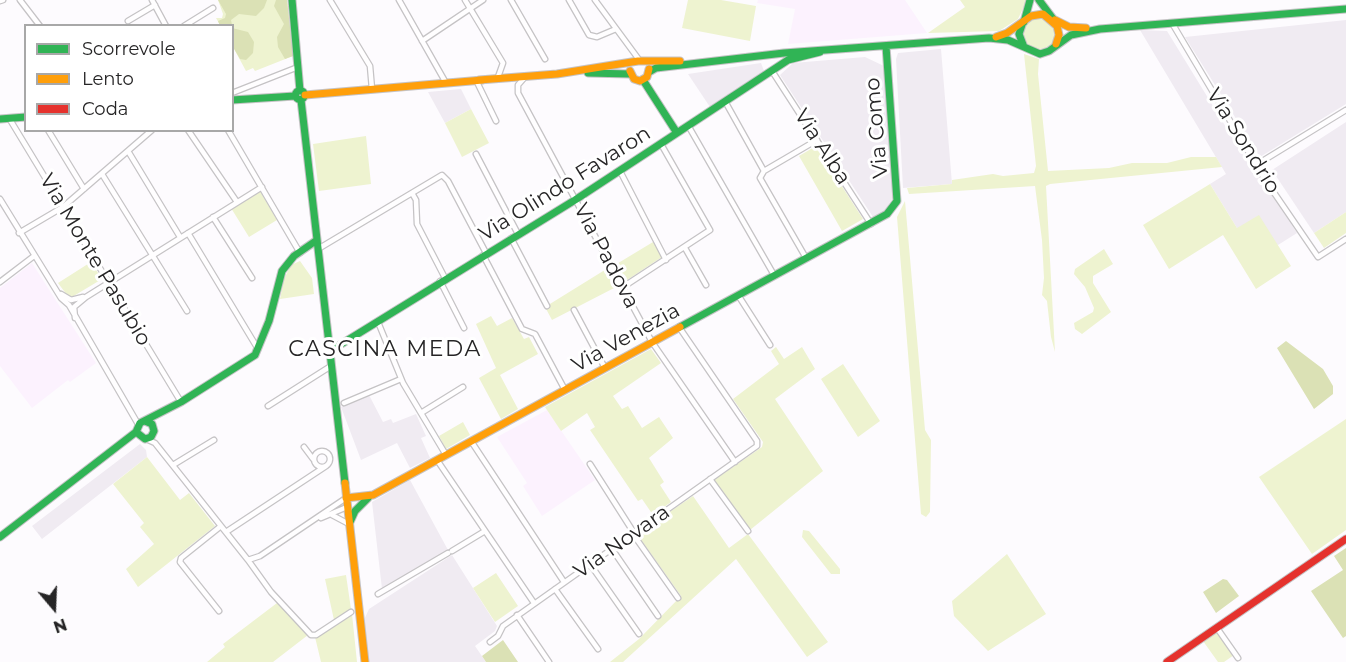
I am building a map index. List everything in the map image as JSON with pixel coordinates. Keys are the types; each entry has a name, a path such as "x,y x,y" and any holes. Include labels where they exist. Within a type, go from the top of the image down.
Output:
{"street":[{"path":"292,0 300,95 365,662"},
{"path":"330,0 370,66 372,89"},
{"path":"399,0 446,83"},
{"path":"465,0 503,63 498,77"},
{"path":"422,41 483,0"},
{"path":"511,0 545,59"},
{"path":"568,0 590,35 597,37 616,29"},
{"path":"596,0 638,63 649,72"},
{"path":"1026,48 1020,36 1030,0"},
{"path":"1039,0 1054,20 1059,32 1055,46"},
{"path":"20,1 38,24"},
{"path":"128,21 154,3 165,24"},
{"path":"187,24 213,8"},
{"path":"644,80 649,72 656,68 750,57 989,38 1008,40 1041,54 1071,35 1100,29 1346,9"},
{"path":"989,38 1007,33 1038,14 1069,27 1100,29"},
{"name":"Via Sondrio","path":"1172,23 1256,165 1318,257 1346,239"},
{"name":"Via Como","path":"886,46 898,188 893,207"},
{"name":"Via Olindo Favaron","path":"330,351 575,200 726,103 788,60 817,52"},
{"path":"557,74 638,63 724,60"},
{"path":"630,74 638,63"},
{"path":"234,92 298,67"},
{"name":"Via Alba","path":"772,71 871,224"},
{"path":"234,100 557,74 620,72 630,74 634,79 644,80"},
{"path":"478,80 527,76"},
{"name":"Via Padova","path":"527,76 519,84 518,93 575,200 652,342 735,462"},
{"path":"478,80 496,121"},
{"path":"644,80 677,134"},
{"path":"726,103 764,171"},
{"path":"1256,165 1346,110"},
{"path":"0,119 24,117"},
{"name":"Via Monte Pasubio","path":"9,118 181,402"},
{"path":"689,127 774,275"},
{"path":"49,132 84,189"},
{"path":"19,233 63,207 150,132"},
{"path":"189,132 237,202"},
{"path":"229,132 300,253"},
{"path":"806,258 760,178 764,171 817,140"},
{"path":"623,287 710,230 661,144"},
{"path":"129,151 180,237"},
{"path":"476,154 547,306"},
{"path":"620,171 663,261"},
{"path":"102,174 187,311"},
{"path":"300,253 318,253 331,241 442,175 449,183 522,329 536,336 565,390"},
{"path":"72,304 262,187"},
{"path":"412,193 416,200 417,224 464,328"},
{"path":"0,200 59,294 72,304 75,318 140,423 145,439"},
{"name":"Via Venezia","path":"349,524 355,511 373,495 871,224 893,207"},
{"path":"213,217 252,278"},
{"path":"188,232 258,349"},
{"path":"317,240 331,241"},
{"path":"0,537 140,423 161,414 249,360 258,349 273,309 279,279 289,262 317,240"},
{"path":"685,248 705,285"},
{"path":"0,282 34,256"},
{"path":"738,295 770,345"},
{"path":"574,310 604,368"},
{"path":"378,322 400,376 446,455"},
{"name":"Via Novara","path":"490,642 498,636 503,626 517,615 758,444 679,327"},
{"path":"268,406 331,366"},
{"path":"344,403 400,376"},
{"path":"421,413 464,387"},
{"path":"145,439 154,429 161,414"},
{"path":"140,423 154,429"},
{"path":"154,429 155,443"},
{"path":"145,439 155,443 250,560 271,592 311,635 316,635 351,612"},
{"path":"173,465 214,440"},
{"path":"471,441 564,582"},
{"path":"303,447 318,466 326,466"},
{"path":"226,532 326,466 330,459 326,452 318,452 314,459"},
{"path":"437,460 534,603"},
{"path":"590,464 678,598"},
{"path":"710,479 748,531"},
{"name":"Via Venezia","path":"346,498 373,495"},
{"path":"250,560 346,498"},
{"name":"Via Venezia","path":"347,507 362,503"},
{"path":"315,519 347,507"},
{"path":"329,515 338,516 349,524"},
{"path":"219,611 180,562 181,558 222,526"},
{"path":"378,594 485,531"},
{"path":"1167,662 1346,539"},
{"path":"612,549 657,616"},
{"path":"590,564 639,634"},
{"path":"555,589 598,649"},
{"path":"517,615 549,662"},
{"path":"1219,627 1238,658"}],"shaded area":[{"path":"758,0 905,0 927,33 788,44 795,9 757,3"},
{"path":"1346,20 1346,104 1260,157 1185,37"},
{"path":"1140,30 1167,31 1251,168 1255,166 1297,233 1278,245 1237,228 1210,184 1226,174"},
{"path":"941,49 952,184 903,188 896,59 898,53"},
{"path":"865,57 884,66 886,74 893,198 884,211 873,217 780,75 793,63"},
{"path":"761,63 764,71 710,107 688,74"},
{"path":"461,89 471,109 445,123 428,92"},
{"path":"1346,122 1346,212 1314,233 1272,170"},
{"path":"32,263 96,363 70,382 68,380 32,408 0,366 0,288"},
{"path":"369,395 383,422 391,419 393,423 416,414 426,436 421,438 430,458 410,468 397,443 361,460 341,407"},
{"path":"547,410 595,480 542,516 523,486 527,483 497,437"},
{"path":"140,444 146,450 147,457 42,539 32,526"},
{"path":"410,480 448,550 382,589 372,502"},
{"path":"452,555 497,626 495,631 475,646 486,662 369,662 364,620 369,609"}],"green space":[{"path":"218,0 287,0 293,56 255,71 253,68 246,71 234,49 234,24 219,24 216,18 222,18 223,14"},
{"path":"218,0 267,0 264,8 256,16 239,14 231,20 232,24 219,24 218,21 225,18 226,14"},
{"path":"276,0 287,0 293,56 285,59 278,47 277,37 284,24 274,6"},
{"path":"688,0 721,0 756,6 750,41 682,28"},
{"path":"960,0 1027,0 1018,19 999,31 928,33 965,7"},
{"path":"1039,17 1050,22 1055,33 1050,44 1039,49 1028,44 1023,33 1028,22"},
{"path":"234,28 248,32 254,42 253,53 246,60 240,59 234,49"},
{"path":"1024,54 1039,59 1038,74 1048,171 1109,168 1132,163 1167,163 1191,157 1216,157 1222,167 1046,186 1055,352 1047,301 1042,295 1044,278 1042,240 1035,186 909,194 907,188 952,184 952,180 993,174 1003,176 1034,173 1036,166"},
{"path":"471,109 489,143 462,157 445,123"},
{"path":"366,136 371,184 319,191 313,144"},
{"path":"816,146 863,219 842,231 799,156"},
{"path":"1210,184 1237,228 1259,215 1291,266 1256,289 1223,235 1169,269 1143,225"},
{"path":"260,191 277,220 249,237 231,208"},
{"path":"905,201 925,430 931,440 930,512 926,517 921,514 897,217"},
{"path":"1346,212 1346,233 1324,248 1314,233"},
{"path":"653,242 662,257 624,282 615,265"},
{"path":"1104,249 1113,264 1093,276 1093,283 1111,312 1082,334 1075,329 1074,323 1093,312 1094,308 1085,287 1074,274 1075,269"},
{"path":"300,261 312,278 314,294 280,299 284,279 291,265"},
{"path":"91,262 102,279 72,297 67,295 58,283"},
{"path":"608,268 618,286 552,320 545,307"},
{"path":"491,316 497,326 512,318 524,339 529,337 538,354 500,375 518,409 501,419 479,378 496,368 476,324"},
{"path":"1286,341 1323,369 1333,386 1333,394 1314,409 1277,348"},
{"path":"776,347 784,359 802,347 815,369 775,399 823,471 750,530 714,480 762,447 763,442 733,399 779,364 771,351"},
{"path":"651,349 661,363 613,396 622,409 628,406 642,428 659,417 673,438 649,458 664,482 660,485 671,502 653,515 642,499 638,501 590,430 595,427 587,413 561,431 545,407"},
{"path":"843,364 880,421 858,437 821,379"},
{"path":"1346,419 1346,530 1312,554 1259,477"},
{"path":"463,422 470,435 446,449 439,436"},
{"path":"147,457 180,500 189,493 215,526 138,587 126,569 154,544 140,527 144,523 113,484"},
{"path":"693,496 729,548 748,534 828,642 807,657 736,559 623,662 610,662 639,639 681,596 637,534"},
{"path":"803,530 809,531 840,569 840,574 831,574 802,537"},
{"path":"1346,548 1346,636 1343,638 1311,591 1343,570 1334,556"},
{"path":"1007,554 1046,614 988,651 954,616 952,601"},
{"path":"496,573 518,606 495,622 473,588"},
{"path":"346,575 351,609 334,620 325,579"},
{"path":"1223,579 1227,580 1239,596 1216,613 1203,592"},
{"path":"277,603 308,635 273,662 207,662 225,647 223,644"},
{"path":"352,614 357,662 321,662 315,637"},
{"path":"1217,632 1234,655 1224,662 1218,662 1203,641"},
{"path":"503,640 518,662 486,662 482,656"}],"traffic: fast":[{"path":"292,0 300,91"},
{"path":"1024,22 1030,0"},
{"path":"1039,0 1054,20"},
{"path":"649,72 656,68 784,53 989,38 1008,40 1040,54 1049,51 1071,35 1100,29 1346,9"},
{"path":"1023,22 1019,34 1024,47"},
{"path":"680,327 887,214 897,201 886,46"},
{"path":"330,351 575,200 788,60 820,52"},
{"path":"588,73 630,74"},
{"path":"643,80 677,133"},
{"path":"300,90 305,95 300,100 295,95 300,90"},
{"path":"234,100 295,96"},
{"path":"301,100 345,483"},
{"path":"0,119 24,117"},
{"path":"145,421 152,424 154,431 151,437 145,439 136,432 140,423 181,402 255,355 269,321 282,271 294,256 317,240"},
{"path":"0,537 136,432"},
{"path":"350,522 355,511 368,498"}],"traffic: slow":[{"path":"996,37 1007,33 1031,16 1043,14 1057,26 1059,35 1056,44"},
{"path":"1055,20 1069,27 1086,28"},
{"path":"479,80 557,74 638,61 680,61"},
{"path":"630,71 634,79 640,81 647,77 649,69"},
{"path":"305,95 483,80"},
{"path":"346,498 373,495 680,327"},
{"path":"345,483 365,662"}],"traffic: jam":[{"path":"1167,662 1346,539"}],"district":[{"name":"CASCINA MEDA","path":"385,350"}]}
